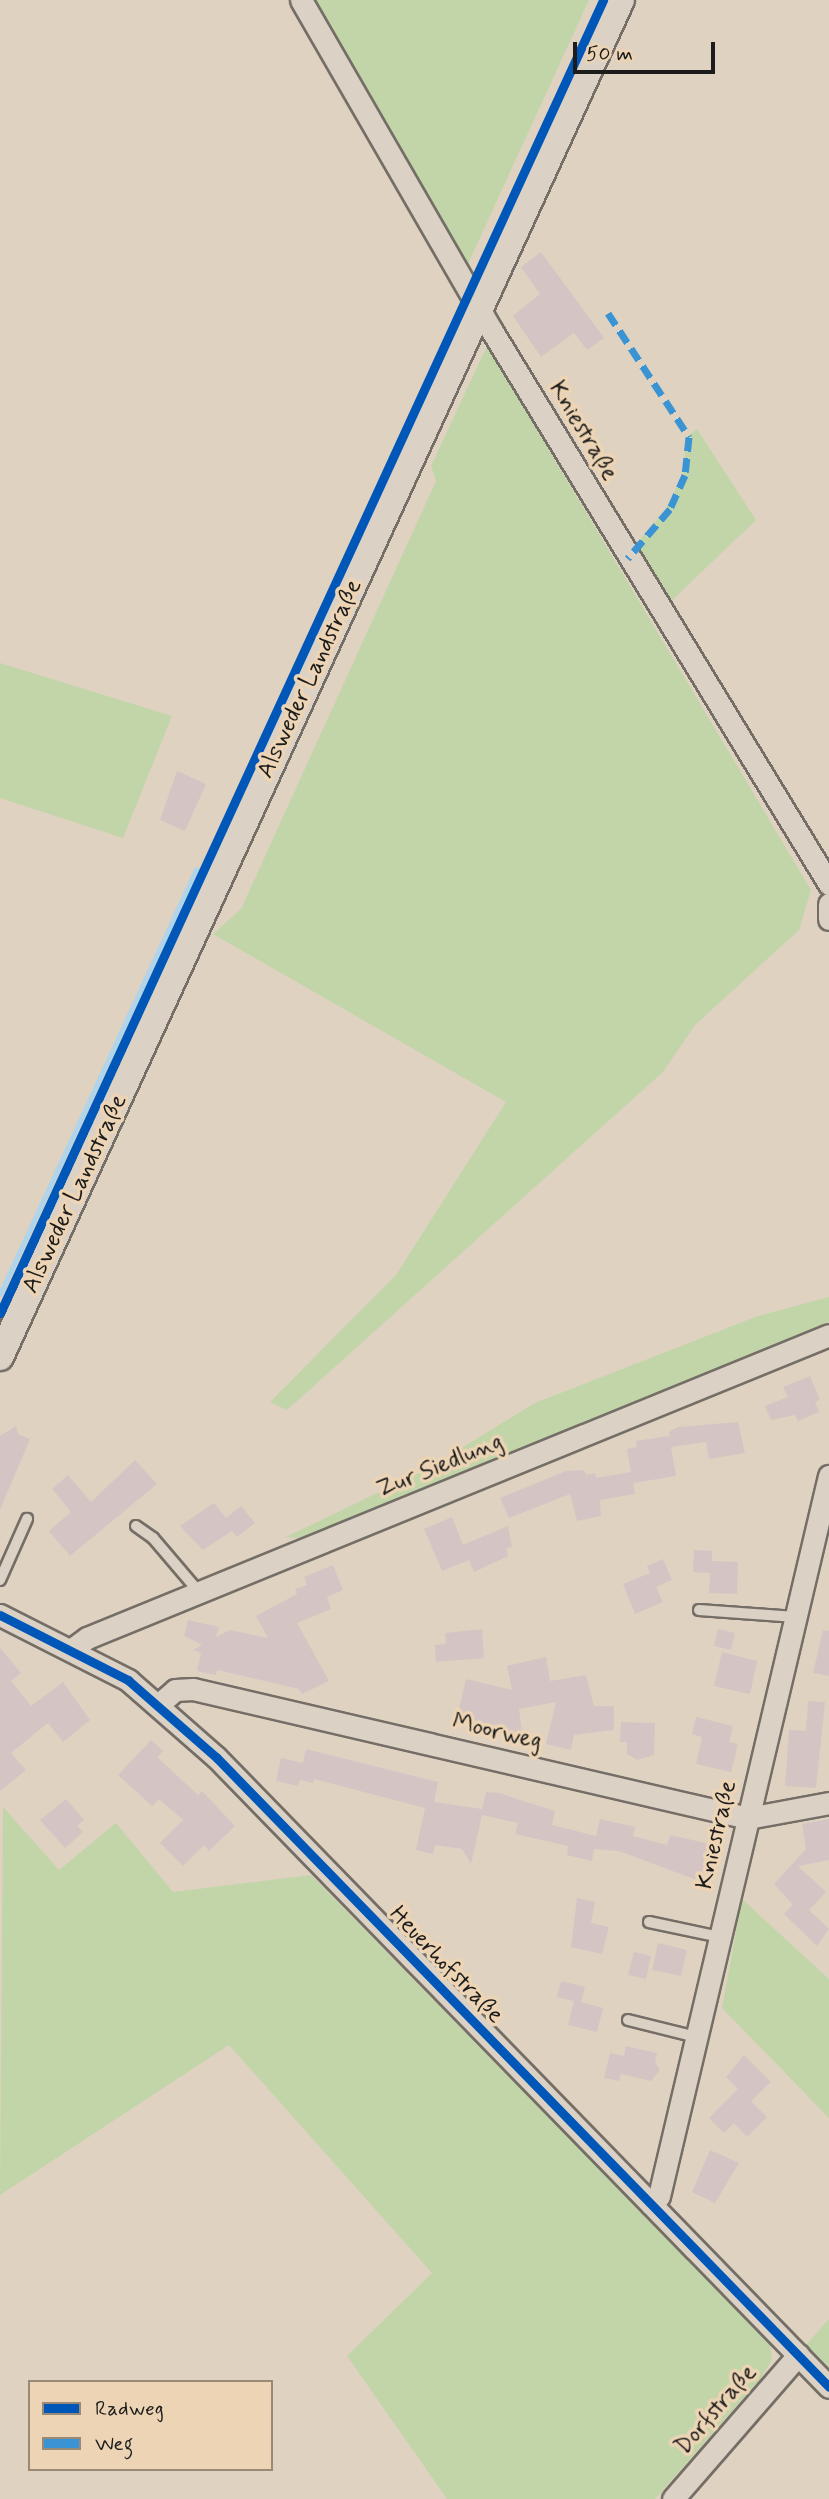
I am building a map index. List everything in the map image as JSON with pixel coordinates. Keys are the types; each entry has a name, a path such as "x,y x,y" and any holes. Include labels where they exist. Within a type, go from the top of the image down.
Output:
{"street":[{"name":"Kniestraße","path":"301,0 479,309 829,884"},
{"name":"Alsweder Landstraße","path":"0,1357 621,0"},
{"path":"829,904 829,919"},
{"name":"Zur Siedlung","path":"72,1649 87,1637 829,1335"},
{"name":"Kniestraße","path":"651,2204 659,2196 829,1476"},
{"name":"Heuerhofstraße","path":"0,1615 72,1649 128,1681 216,1757 829,2387"},
{"name":"Moorweg","path":"158,1705 175,1690 193,1689 748,1818 829,1803"},
{"name":"Dorfstraße","path":"673,2499 798,2355"}],"lane":[{"path":"0,1580 27,1519"},
{"path":"136,1526 153,1538 199,1592"},
{"path":"699,1610 796,1617"},
{"path":"649,1922 720,1937"},
{"path":"628,2020 696,2037"}],"green space":[{"path":"312,0 589,0 467,266"},
{"path":"487,346 811,890 799,930 695,1025 663,1072 287,1410 270,1402 396,1275 506,1102 213,934 241,909 436,481 431,466"},
{"path":"697,429 756,520 666,606 631,550 666,509 683,475 686,438"},
{"path":"0,663 172,716 123,838 0,798"},
{"path":"829,1297 829,1322 303,1538 286,1537 429,1468 535,1403 758,1316"},
{"path":"3,1807 59,1870 116,1823 173,1892 311,1875 770,2343 772,2360 761,2378 655,2499 447,2499 347,2356 432,2273 229,2045 0,2195"},
{"path":"742,1899 829,1979 829,2118 722,2008"},
{"path":"829,2319 829,2367 806,2345"}],"building":[{"path":"541,252 604,338 587,350 574,333 541,357 513,316 540,294 521,267"},
{"path":"177,771 206,784 185,831 160,820"},
{"path":"810,1376 820,1400 815,1402 819,1412 798,1421 795,1415 771,1420 765,1406 788,1397 783,1387"},
{"path":"738,1422 745,1453 709,1459 706,1442 671,1447 676,1476 633,1483 635,1494 600,1500 601,1516 577,1521 570,1494 509,1518 500,1498 566,1471 584,1470 586,1475 595,1473 596,1478 631,1472 627,1449 637,1447 636,1441 669,1436 670,1440 669,1432 678,1427"},
{"path":"16,1426 18,1434 30,1439 0,1510 0,1436"},
{"path":"135,1460 157,1484 70,1556 49,1531 71,1512 52,1489 68,1475 91,1502"},
{"path":"214,1503 226,1518 241,1506 255,1523 237,1537 232,1531 203,1550 180,1526"},
{"path":"452,1517 463,1545 508,1526 512,1547 506,1548 508,1556 474,1572 469,1560 442,1571 424,1529"},
{"path":"694,1550 712,1551 712,1561 738,1562 737,1594 709,1593 710,1573 693,1572"},
{"path":"663,1559 672,1580 656,1587 663,1602 635,1614 623,1584 650,1573 647,1566"},
{"path":"333,1565 343,1590 327,1597 331,1609 297,1623 329,1681 302,1694 299,1689 217,1670 216,1675 197,1671 201,1653 193,1650 202,1645 184,1636 188,1620 219,1627 216,1637 230,1630 268,1638 256,1616 297,1594 295,1589 307,1585 304,1577"},
{"path":"482,1629 484,1658 436,1662 435,1645 446,1644 445,1633"},
{"path":"718,1629 735,1633 731,1650 714,1646"},
{"path":"823,1630 829,1631 829,1676 813,1673"},
{"path":"0,1648 21,1673 11,1681 31,1706 63,1682 90,1720 63,1742 48,1723 11,1753 26,1770 0,1791"},
{"path":"722,1652 757,1661 750,1694 714,1686"},
{"path":"546,1657 550,1681 586,1675 594,1706 614,1706 614,1730 574,1735 571,1750 546,1744 556,1702 519,1709 523,1739 456,1722 466,1679 512,1690 507,1666"},
{"path":"808,1701 825,1702 816,1788 785,1786 789,1730 806,1731"},
{"path":"696,1717 733,1726 729,1742 738,1744 731,1772 696,1764 702,1737 692,1734"},
{"path":"621,1722 655,1723 654,1755 637,1760 627,1754 627,1742 620,1742"},
{"path":"151,1740 163,1751 157,1757 198,1795 202,1791 235,1826 209,1851 204,1845 183,1866 160,1843 183,1820 159,1799 152,1806 118,1775"},
{"path":"306,1749 438,1782 434,1802 482,1809 486,1792 499,1793 555,1811 552,1825 596,1836 600,1819 635,1827 633,1836 667,1845 670,1835 710,1844 702,1882 619,1851 594,1849 592,1861 567,1855 568,1846 515,1834 518,1823 482,1815 471,1864 462,1849 435,1845 433,1854 416,1850 425,1808 314,1779 313,1783 300,1780 298,1786 276,1781 281,1758 303,1763"},
{"path":"66,1799 84,1820 77,1826 83,1832 65,1848 40,1820"},
{"path":"829,1819 829,1860 798,1866 826,1892 809,1910 829,1929 817,1946 784,1914 793,1905 774,1884 806,1849 802,1824"},
{"path":"577,1898 595,1902 591,1923 609,1927 602,1954 571,1947"},
{"path":"658,1943 687,1950 681,1976 652,1970"},
{"path":"634,1952 651,1956 646,1979 628,1975"},
{"path":"561,1981 585,1987 581,2002 603,2008 597,2032 568,2025 574,2001 557,1997"},
{"path":"626,2046 657,2053 655,2062 660,2070 651,2081 621,2074 619,2081 604,2078 610,2053 624,2056"},
{"path":"744,2055 771,2082 751,2101 767,2117 747,2137 734,2123 724,2133 709,2118 738,2089 726,2077"},
{"path":"710,2150 739,2163 715,2203 692,2192"}],"waterway":[{"path":"0,1294 196,869"}],"marked path":[{"path":"608,313 689,437 685,475 670,509 628,558"}],"cycle path":[{"path":"0,1313 603,0"},
{"path":"0,1615 128,1680 216,1757 829,2387"}]}
